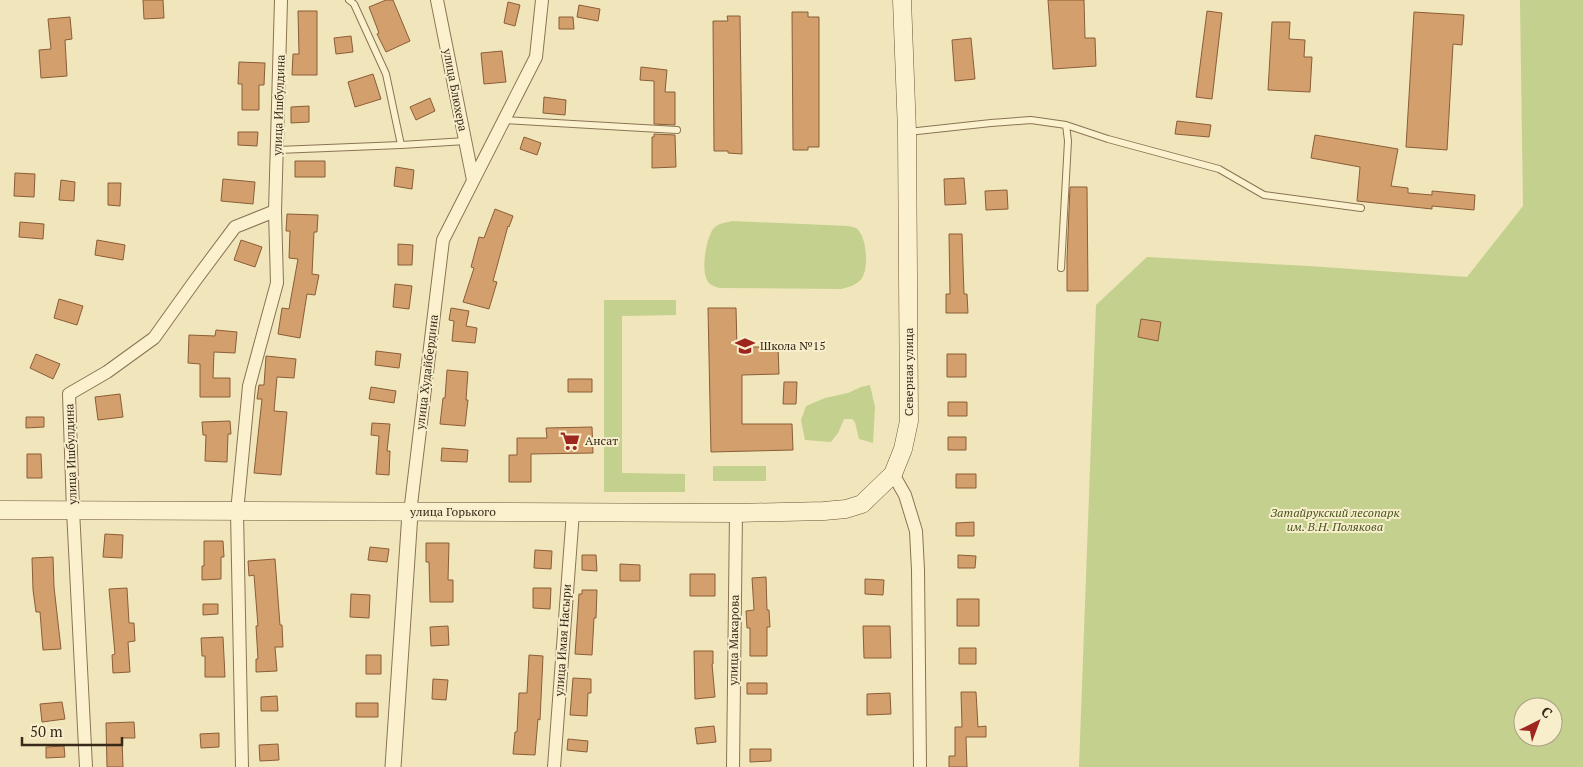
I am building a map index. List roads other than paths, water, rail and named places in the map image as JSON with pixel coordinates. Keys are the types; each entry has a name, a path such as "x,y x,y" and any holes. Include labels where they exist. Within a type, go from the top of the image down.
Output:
{"main road":[{"name":"Северная улица","path":"893,474 903,449 909,420 907,132 902,0"},
{"name":"улица Горького","path":"0,510 736,513 824,511 846,509 862,504 893,474"}],"street":[{"name":"улица Ишбулдина","path":"242,767 237,512 249,386 277,283 276,211 281,0"},
{"name":"улица Блюхера","path":"437,0 473,180"},
{"name":"улица Худайбердина","path":"393,767 410,512 443,240 536,57 542,0"},
{"name":"улица Ишбулдина","path":"86,767 69,394 106,372 154,338 235,227 276,211"},
{"path":"893,474 905,495 916,531 920,767"},
{"name":"улица Имая Насыри","path":"554,767 573,512"},
{"name":"улица Макарова","path":"733,767 736,513"}],"lane":[{"path":"349,0 354,4 386,74 401,145"},
{"path":"504,120 676,130"},
{"path":"907,132 1031,120 1066,125 1108,139 1218,169 1264,195 1361,208"},
{"path":"1061,268 1068,141 1066,125"},
{"path":"278,150 466,141"}],"place":[{"name":"Школа №15","path":"745,346"},
{"name":"Ансат","path":"570,441"}],"park label":[{"name":"Затайрукский лесопарк им. В.Н. Полякова","path":"1335,520"}]}
